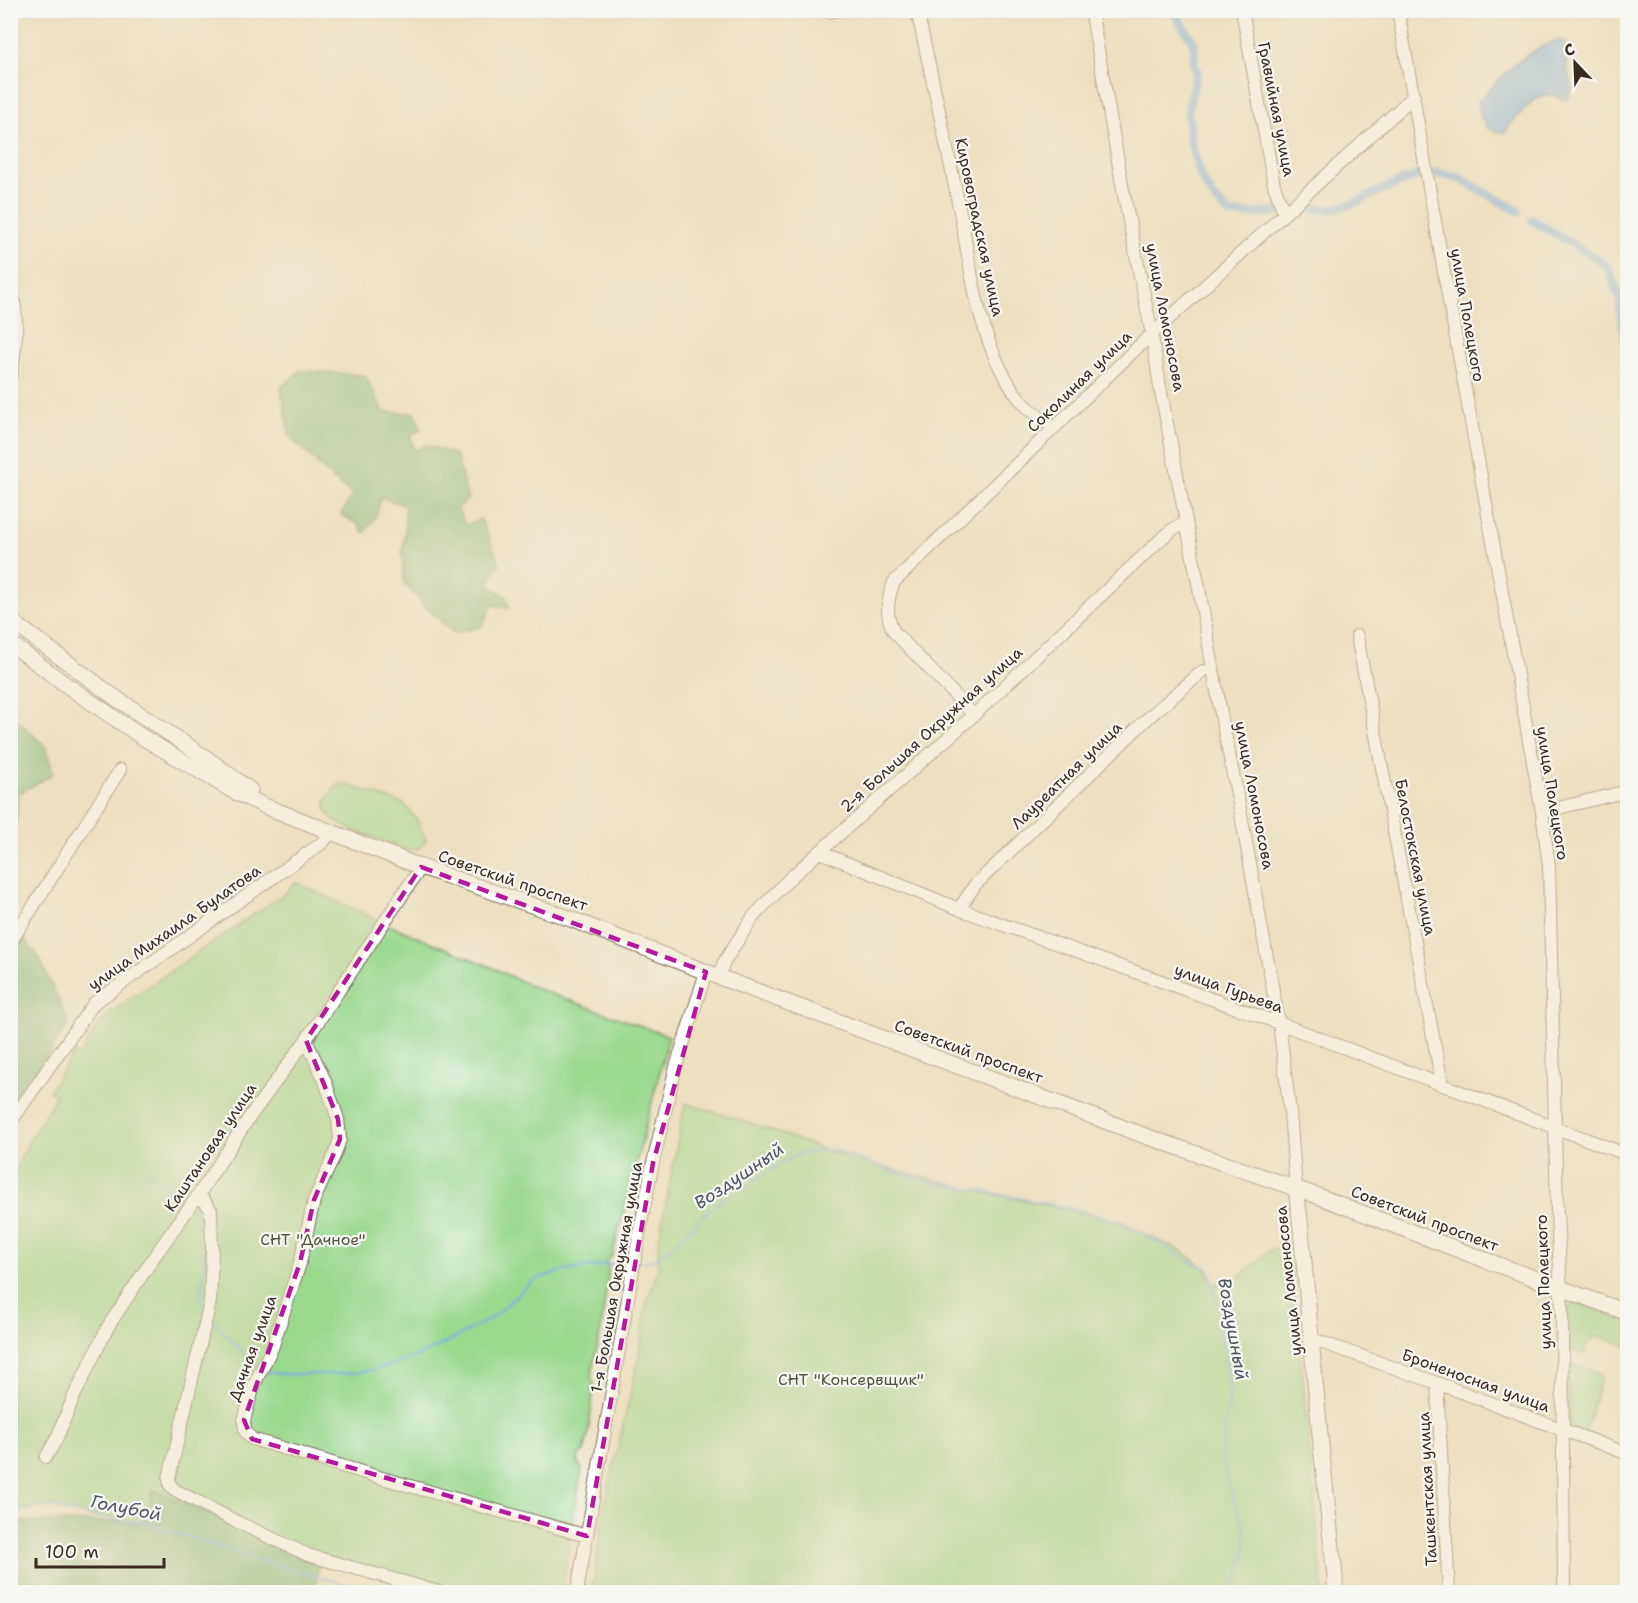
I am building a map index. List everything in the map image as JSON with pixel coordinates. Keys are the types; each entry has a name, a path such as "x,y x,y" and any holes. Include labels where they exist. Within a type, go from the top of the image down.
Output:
{"main road":[{"path":"10,292 14,320 10,373"},
{"path":"10,612 33,637"},
{"name":"Советский проспект","path":"10,620 113,696 269,803 298,819"},
{"name":"Советский проспект","path":"10,643 64,684 169,754 235,792 298,819 421,867 563,916 712,975 1628,1313"},
{"path":"10,652 64,684"},
{"name":"улица Ломоносова","path":"1296,1189 1335,1593"}],"street":[{"name":"Кировоградская улица","path":"917,10 978,308 989,346 1012,389 1036,415 1054,428"},
{"name":"улица Ломоносова","path":"1091,10 1279,1023 1290,1112 1296,1189"},
{"name":"Гравийная улица","path":"1242,10 1274,185 1284,213"},
{"name":"улица Полецкого","path":"1398,10 1444,278 1542,812 1549,866 1563,1355 1564,1593"},
{"name":"Соколиная улица","path":"974,715 894,632 888,615 889,594 894,582 1152,335 1414,96"},
{"name":"2-я Большая Окружная улица","path":"712,975 724,962 753,917 790,878 974,715 1159,541 1173,529 1186,523"},
{"name":"Белостокская улица","path":"1357,636 1442,1084"},
{"name":"Лауреатная улица","path":"959,909 975,885 1149,717 1203,671"},
{"path":"10,943 120,770"},
{"path":"1542,812 1628,791"},
{"name":"улица Михаила Булатова","path":"10,1123 94,1003 322,843 332,832"},
{"name":"улица Гурьева","path":"820,852 959,909 1279,1023 1628,1155"},
{"name":"Каштановая улица","path":"46,1458 109,1325 249,1118 306,1040 421,867"},
{"name":"1-я Большая Окружная улица","path":"577,1593 640,1224 653,1163 675,1070 712,975"},
{"name":"Дачная улица","path":"306,1040 325,1081 338,1119 339,1140 314,1200 300,1263 272,1348 254,1385 244,1420 245,1431 252,1439 587,1536"},
{"path":"199,1194 211,1210 210,1302 169,1478 170,1485 175,1490 239,1523 308,1554 439,1593"},
{"name":"Броненосная улица","path":"1312,1339 1628,1454"},
{"name":"Ташкентская улица","path":"1437,1383 1449,1593"}],"highlighted area":[{"path":"421,867 706,972 653,1163 587,1536 252,1439 244,1420 300,1263 314,1200 340,1139 338,1119 306,1040"}],"green space":[{"path":"300,371 365,375 384,412 416,413 421,430 410,435 415,451 426,445 456,455 468,499 458,508 465,525 481,519 500,564 488,585 506,596 509,608 493,605 481,627 454,633 428,610 404,583 402,554 405,506 381,497 376,517 364,533 358,524 341,515 352,494 336,482 290,437 281,387"},
{"path":"10,713 45,746 54,774 19,793 16,823 11,829"},
{"path":"341,783 404,804 417,820 426,840 420,848 409,851 339,823 327,811 326,803 330,794"},
{"name":"СНТ \"Дачное\"","path":"295,882 535,988 669,1036 612,1256 606,1262 608,1277 601,1329 591,1376 594,1385 588,1436 584,1452 579,1456 577,1462 582,1469 571,1531 566,1537 569,1546 562,1592 422,1592 224,1520 154,1490 143,1522 96,1517 51,1506 11,1512 11,1180 29,1141 56,1096 49,1091 75,1052 80,1056 97,1026 114,1010 288,891"},
{"path":"10,919 39,958 69,1023 11,1111"},
{"name":"СНТ \"Консервщик\"","path":"685,1103 886,1168 986,1193 1106,1217 1182,1251 1205,1268 1214,1285 1237,1278 1269,1251 1290,1243 1323,1592 590,1592 603,1512 638,1361 647,1302 658,1270 658,1244"},
{"path":"1574,1301 1627,1321 1627,1346 1598,1336 1591,1339 1585,1354 1573,1351 1569,1344 1568,1309"},
{"path":"1572,1363 1602,1375 1585,1433 1570,1427 1567,1365"},
{"path":"154,1490 319,1564 315,1592 11,1592 11,1522 142,1522"}],"water":[{"path":"1555,41 1565,41 1567,70 1573,88 1567,100 1552,95 1543,96 1527,107 1504,133 1489,129 1481,118 1478,101 1522,59 1542,46"}],"waterway":[{"path":"1172,10 1193,41 1195,51 1194,64 1197,71 1188,111 1191,143 1201,177 1213,197 1229,214 1280,211"},
{"path":"1292,212 1313,208 1331,210 1355,203 1423,173"},
{"path":"1435,173 1459,178 1518,211"},
{"path":"1532,220 1599,260 1608,268 1621,301 1620,309 1628,352"},
{"name":"Воздушный","path":"639,1262 651,1261 663,1253 719,1202 740,1189 751,1187 754,1180 796,1155 830,1149 888,1170 941,1184 1074,1209 1125,1223 1191,1262 1207,1268 1211,1275 1220,1316 1221,1337 1230,1390 1222,1452 1226,1477 1245,1530 1246,1549 1231,1592"},
{"name":"Воздушный","path":"146,1171 187,1202"},
{"name":"Воздушный","path":"194,1207 198,1210 206,1230 200,1301 204,1307"},
{"name":"Воздушный","path":"265,1371 276,1374 342,1374 394,1364 445,1343 491,1318 527,1286 541,1278 580,1268 631,1263"},
{"name":"Воздушный","path":"210,1317 257,1368"},
{"name":"Голубой","path":"10,1512 51,1506 96,1517 143,1522 263,1561 373,1592"}]}
